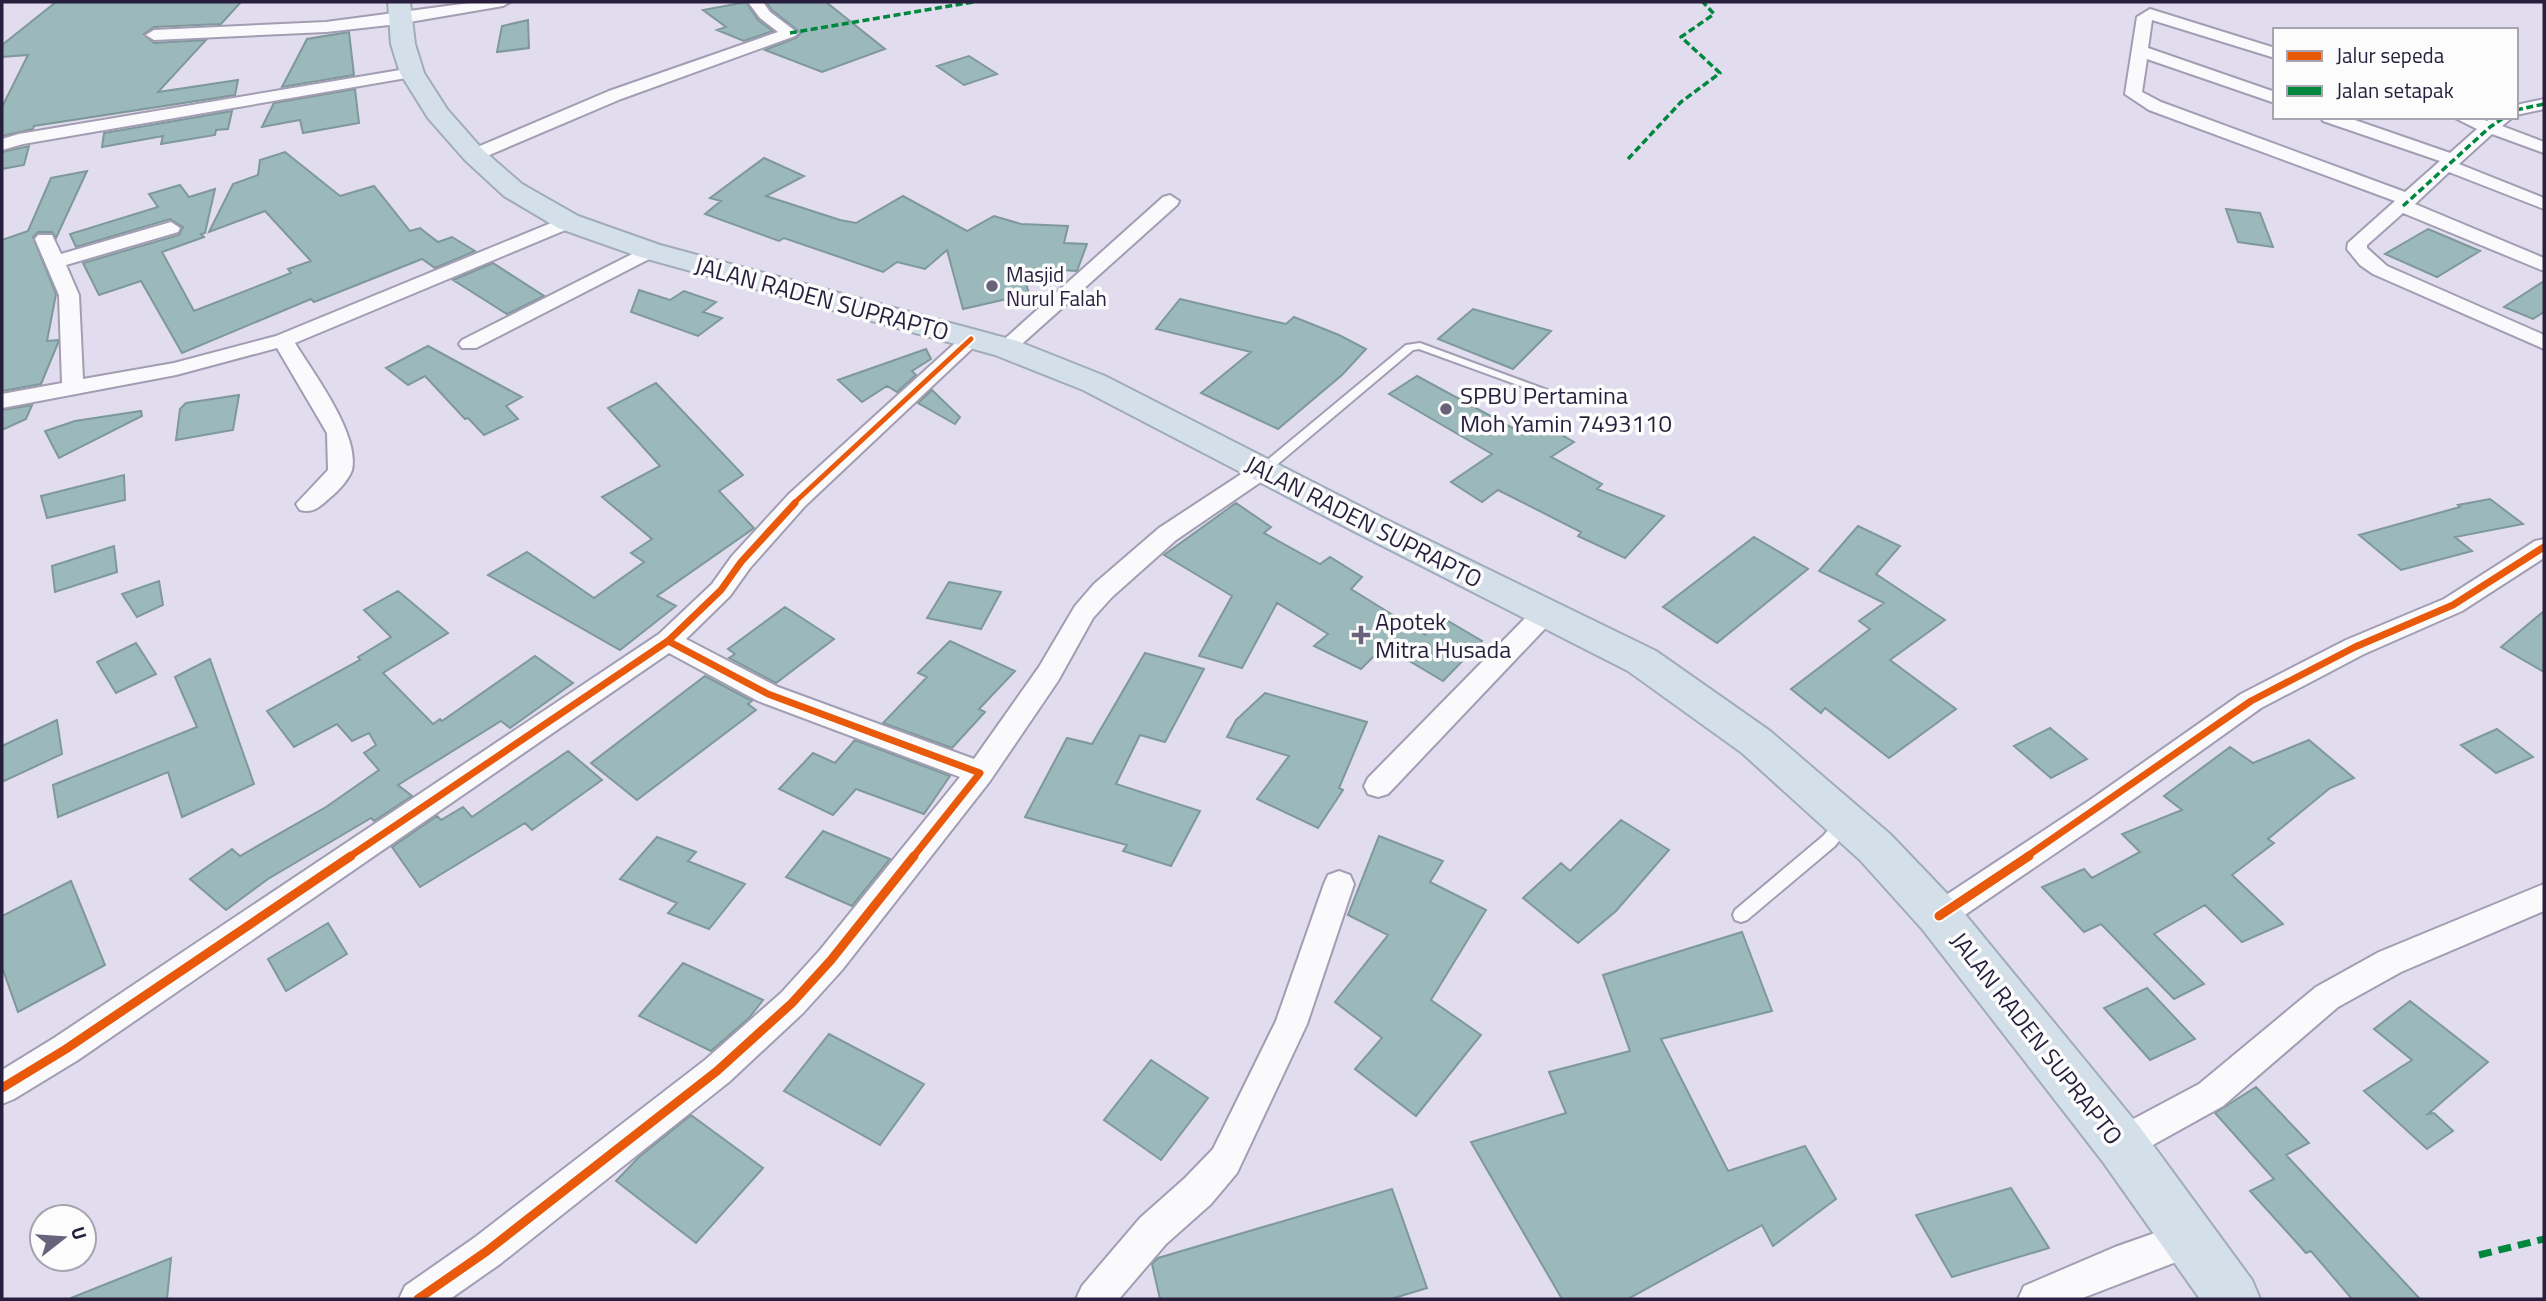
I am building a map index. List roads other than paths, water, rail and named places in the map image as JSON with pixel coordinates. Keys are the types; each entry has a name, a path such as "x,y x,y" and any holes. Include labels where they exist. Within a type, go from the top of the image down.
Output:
{"highway":[{"name":"JALAN RADEN SUPRAPTO","path":"398,10 412,73 438,113 474,155 513,190 568,222 650,251 1006,348 1094,383 1642,661 1756,742 1846,821 1940,916 2121,1144 2233,1299"}],"street":[{"path":"154,35 302,29 398,10 503,2"},
{"path":"474,155 615,95 790,33 765,15 755,2"},
{"path":"2273,52 2152,13 2146,17 2133,94 2406,203 2544,265"},
{"path":"2140,51 2273,97"},
{"path":"4,125 9,127 10,142 412,73"},
{"path":"2518,110 2544,104"},
{"path":"2334,119 2450,163 2544,204"},
{"path":"2475,119 2497,122 2544,148"},
{"path":"2497,122 2358,243 2357,249 2367,261 2380,270 2542,339"},
{"path":"1006,348 1170,201"},
{"path":"2,401 176,369 283,340 568,222"},
{"path":"55,262 171,228"},
{"path":"45,239 69,295 73,388"},
{"path":"469,344 650,251"},
{"path":"2,1088 66,1049 668,640 721,590 741,562 797,500 971,339"},
{"path":"283,340 338,433 340,470 331,484 308,504"},
{"path":"418,1299 487,1251 717,1071 792,1003 849,939 980,773 1059,658 1083,614 1108,585 1135,560 1263,470"},
{"path":"1940,916 2100,808 2250,701 2355,647 2453,605 2544,547"},
{"path":"1378,786 1546,612"},
{"path":"668,640 768,694 980,773"},
{"path":"1095,1299 1153,1231 1198,1191 1225,1161 1291,1024 1339,884"},
{"path":"2121,1144 2211,1095 2327,997 2390,962 2544,897"},
{"path":"2037,1299 2115,1265 2189,1239"}],"lane":[{"path":"1263,470 1407,348 1413,346 1541,390"},
{"path":"1741,915 1829,841 1846,821"}],"place":[{"name":"Masjid Nurul Falah","path":"992,286"},
{"name":"SPBU Pertamina Moh Yamin 7493110","path":"1446,409"},
{"name":"Apotek Mitra Husada","path":"1361,635"}]}
